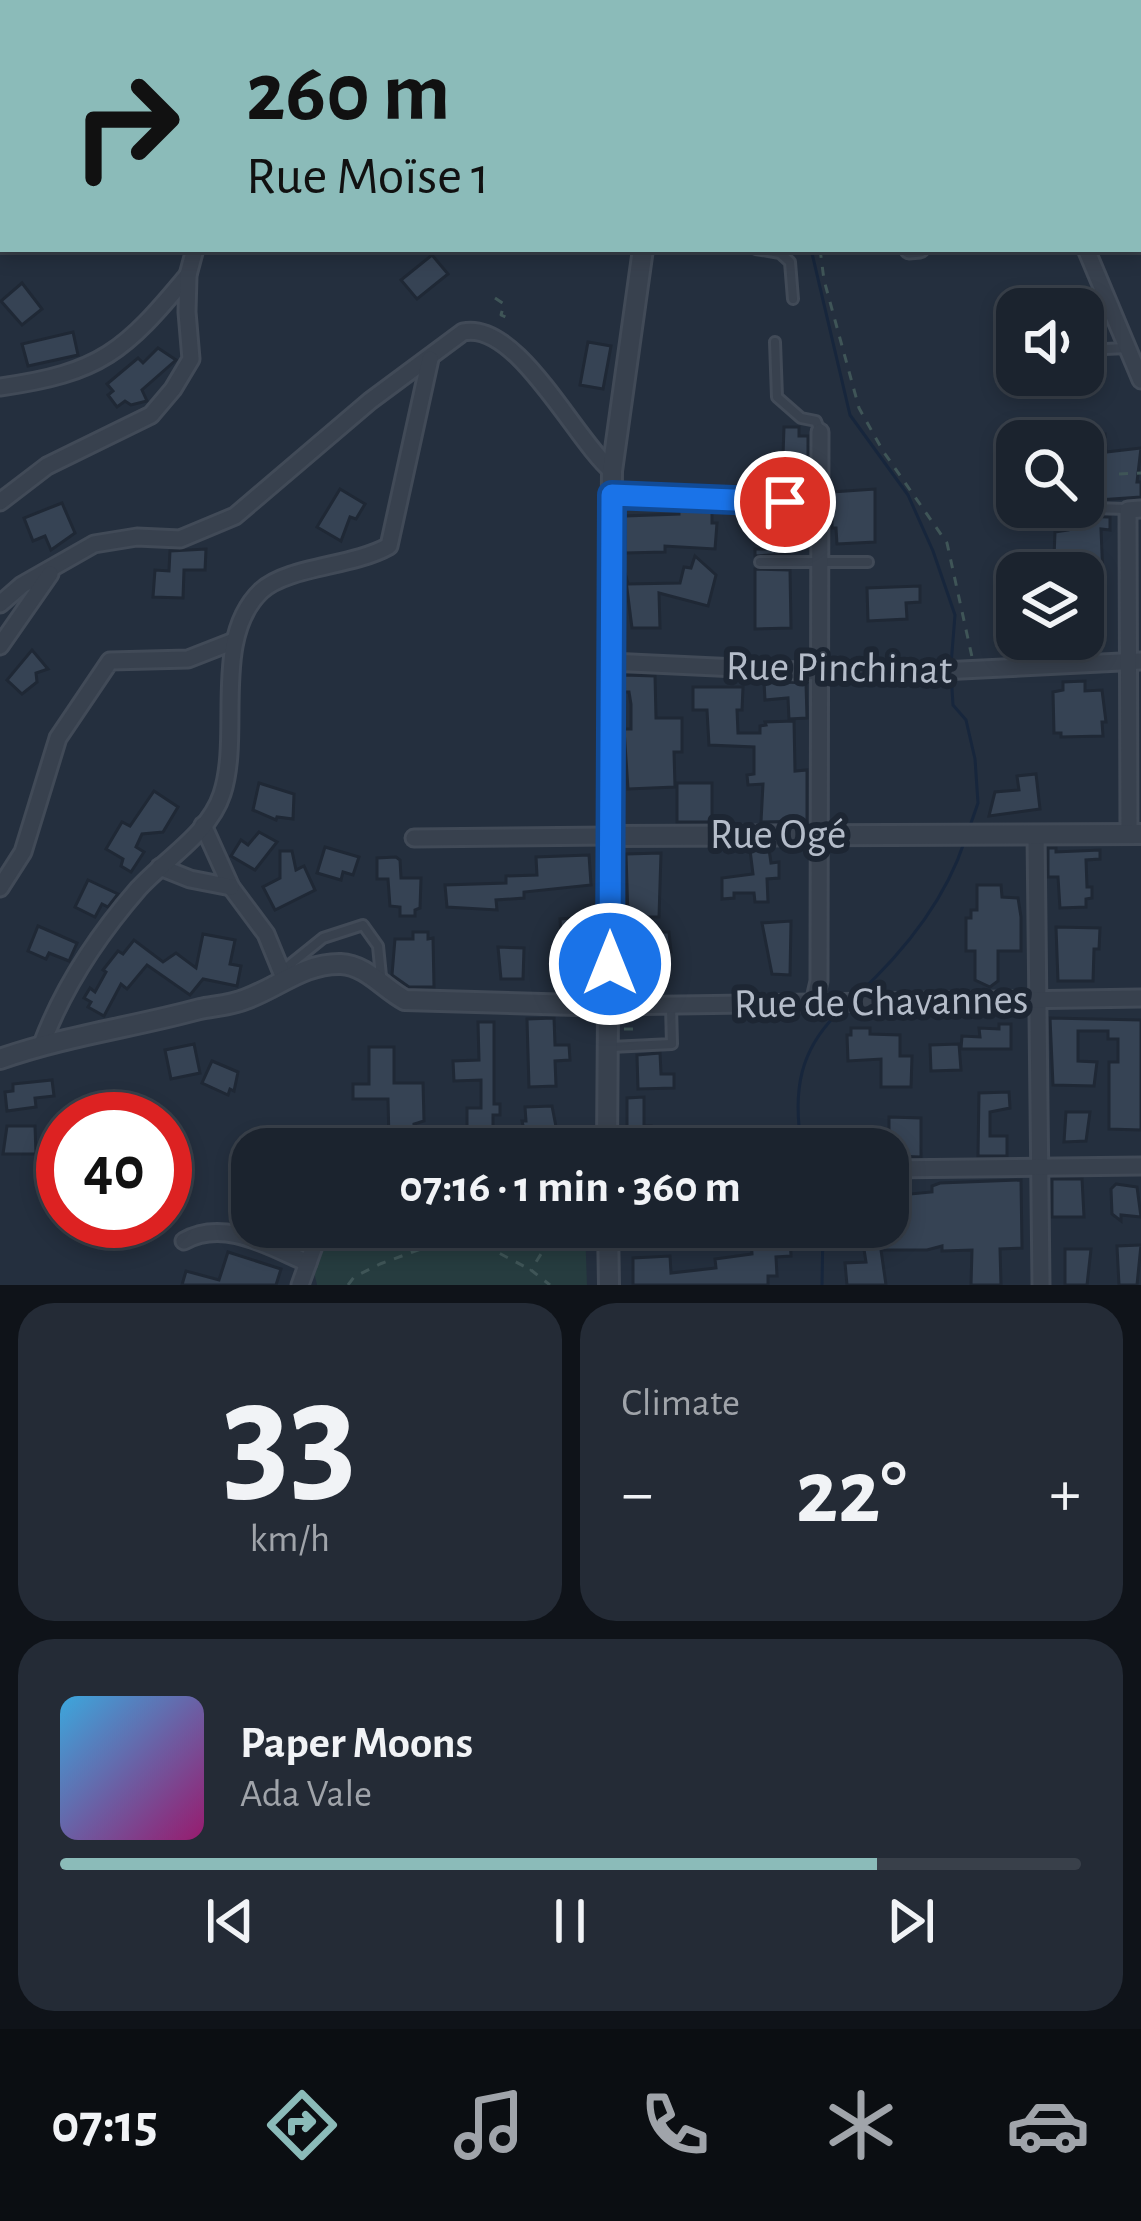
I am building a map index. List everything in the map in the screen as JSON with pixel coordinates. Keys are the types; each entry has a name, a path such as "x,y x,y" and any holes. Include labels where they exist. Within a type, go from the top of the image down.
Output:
{"street":[{"path":"0,502 47,466 151,415 173,389 191,359 188,275 194,252"},
{"path":"607,1128 612,471 643,252"},
{"path":"1087,252 1141,380"},
{"path":"0,387 70,372 108,357 142,330 188,275"},
{"path":"0,604 94,544 137,537 180,539 235,516 370,401 464,332 475,329 524,362 596,458 612,471"},
{"path":"42,1044 90,951 160,867 203,825 221,797 228,762 235,641 260,592 284,578 358,561 389,546 430,359"},
{"path":"814,1003 819,981 820,433"},
{"path":"612,495 820,503"},
{"path":"1135,509 1135,834"},
{"path":"0,646 56,566"},
{"path":"0,888 23,852 58,738 110,661 188,659 235,641"},
{"name":"Rue Pinchinat","path":"610,662 820,672 1136,661"},
{"path":"203,825 231,887 266,934 283,974"},
{"path":"1036,834 1041,1285"},
{"name":"Rue Ogé","path":"414,838 1135,834"},
{"path":"160,867 231,887"},
{"name":"Rue de Chavannes","path":"0,1059 42,1044 245,1000 283,974 326,965 347,964 368,973 405,1000 671,1006 1141,998"},
{"path":"909,1168 1141,1166"},
{"path":"192,1238 208,1232 242,1235 308,1263"},
{"path":"300,1285 313,1248"},
{"path":"608,1248 609,1285"}],"lane":[{"path":"774,252 790,262 793,299"},
{"path":"775,342 777,397 801,418 816,421 820,433"},
{"path":"1104,349 1128,348"},
{"path":"751,481 751,502"},
{"path":"1104,508 1135,509"},
{"path":"760,562 868,562"},
{"path":"283,974 323,938 363,925 378,946 384,989"},
{"path":"609,1038 672,1044 671,1006"}],"path":[{"path":"820,252 859,407 875,439 947,543 969,670"},
{"path":"495,298 504,304 501,314 510,319"},
{"path":"1119,474 1141,473"},
{"path":"609,1038 640,1029"},
{"path":"348,1285 380,1264 424,1248"},
{"path":"490,1248 550,1285"},
{"path":"531,1270 545,1248"}],"green space":[{"path":"324,1248 586,1248 587,1285 317,1285 314,1272"}],"building":[{"path":"432,255 448,274 417,299 401,280"},
{"path":"22,283 42,309 22,325 1,301"},
{"path":"73,332 78,355 28,366 22,344"},
{"path":"588,342 611,346 603,389 580,385"},
{"path":"158,348 176,360 142,390 147,401 131,405 125,401 117,407 107,384 138,358 143,363"},
{"path":"784,427 799,427 799,436 808,436 808,483 790,483 789,456 783,456"},
{"path":"1104,434 1106,452 1141,448 1137,482 1141,482 1141,497 1104,500"},
{"path":"340,489 365,504 356,519 350,517 341,541 317,527"},
{"path":"875,489 875,542 837,544 832,492"},
{"path":"62,503 75,533 51,550 45,536 33,541 24,518"},
{"path":"679,510 712,511 712,523 717,523 715,549 665,546 665,552 625,553 625,516 679,514"},
{"path":"762,513 794,514 794,527 783,527 783,548 789,548 789,554 755,556 755,549 765,549"},
{"path":"1104,517 1110,517 1110,530 1101,529 1102,552 1054,552 1055,532 1104,528"},
{"path":"206,549 205,570 184,570 183,598 153,597 155,570 169,571 170,551"},
{"path":"695,556 716,575 708,606 659,593 660,628 632,628 625,573 628,584 680,583 684,567 691,568"},
{"path":"755,569 790,570 791,628 755,629"},
{"path":"920,586 920,602 906,603 907,619 868,621 867,588"},
{"path":"32,650 48,669 36,673 37,682 22,694 7,680"},
{"path":"624,675 655,676 656,718 682,718 682,752 674,752 675,787 628,789 624,729 631,729 631,704 629,692 624,692"},
{"path":"764,681 806,683 807,718 789,719 788,698 765,700"},
{"path":"1085,681 1085,691 1102,690 1103,736 1061,737 1054,733 1053,692 1063,690 1063,682"},
{"path":"693,687 743,687 738,733 760,733 765,722 794,721 795,771 807,770 807,821 761,822 763,784 748,785 747,775 754,774 754,747 709,745 707,710 693,710"},
{"path":"1036,774 1040,809 989,816 995,792 1019,790 1017,776"},
{"path":"259,783 294,794 293,819 276,820 253,810"},
{"path":"677,783 712,783 712,822 677,822"},
{"path":"154,791 178,807 163,832 142,834 136,847 144,852 131,872 121,866 123,859 106,849 122,822 130,826"},
{"path":"259,832 277,842 255,870 231,856 241,840 248,845"},
{"path":"325,847 359,857 353,875 343,872 341,880 317,873"},
{"path":"1048,848 1056,852 1100,850 1100,859 1086,860 1092,898 1086,899 1086,907 1060,908 1058,877 1048,877"},
{"path":"769,849 771,863 779,862 779,878 767,879 768,902 755,902 754,893 734,893 734,898 722,899 722,878 753,874 750,850"},
{"path":"280,851 292,851 296,870 304,866 315,890 275,910 263,887 280,878"},
{"path":"661,853 659,917 628,917 626,854"},
{"path":"589,855 591,885 524,892 524,898 496,900 497,910 447,907 445,885 506,883 506,876 537,875 536,857"},
{"path":"396,857 401,878 421,878 420,908 415,916 400,916 400,907 390,906 388,879 377,879 377,858"},
{"path":"88,880 118,894 108,907 102,904 95,917 75,907"},
{"path":"977,885 1001,885 1002,897 1018,898 1021,917 1021,951 998,951 998,981 990,987 975,980 975,951 966,951 966,918 977,910"},
{"path":"588,917 590,937 582,937 583,967 563,968 560,919"},
{"path":"791,921 790,975 772,974 762,923"},
{"path":"38,926 77,943 69,961 28,951"},
{"path":"1056,927 1100,928 1093,981 1058,981"},
{"path":"413,932 428,932 428,939 433,938 434,987 409,987 392,975 395,939 413,939"},
{"path":"658,932 669,932 671,952 662,952 663,987 624,987 623,940 658,938"},
{"path":"203,934 235,940 230,964 241,966 237,986 203,979 190,995 147,965 127,989 121,984 104,1016 88,1007 91,1002 84,998 90,988 95,992 103,970 134,940 163,962 176,953 196,968"},
{"path":"498,947 524,948 523,979 501,979"},
{"path":"554,1018 555,1045 569,1045 570,1060 555,1061 556,1086 529,1087 527,1019"},
{"path":"1050,1018 1141,1020 1141,1130 1109,1129 1109,1062 1118,1062 1118,1039 1108,1039 1108,1031 1078,1031 1078,1061 1097,1062 1094,1086 1053,1085"},
{"path":"478,1022 494,1022 494,1104 500,1104 500,1115 493,1115 493,1128 467,1128 467,1108 481,1108 481,1080 454,1081 453,1061 479,1060"},
{"path":"999,1024 1011,1024 1011,1049 961,1049 962,1036 980,1037 979,1028 999,1029"},
{"path":"851,1028 900,1035 900,1056 912,1056 911,1087 881,1087 881,1059 848,1061"},
{"path":"194,1044 200,1073 171,1079 165,1050"},
{"path":"959,1044 961,1070 931,1071 930,1045"},
{"path":"369,1047 394,1047 394,1083 423,1083 424,1121 414,1128 389,1128 388,1099 353,1099 353,1084 369,1084"},
{"path":"660,1053 661,1074 674,1074 674,1088 638,1089 637,1055"},
{"path":"212,1061 238,1072 234,1091 230,1089 228,1095 202,1083"},
{"path":"52,1080 54,1092 36,1092 36,1107 7,1111 5,1092 13,1091 13,1084"},
{"path":"1009,1092 1010,1108 990,1112 990,1136 1007,1136 1007,1156 978,1156 979,1093"},
{"path":"644,1097 644,1126 651,1128 627,1128 627,1098"},
{"path":"552,1106 556,1128 524,1128 525,1107"},
{"path":"1066,1112 1090,1112 1086,1141 1064,1142"},
{"path":"889,1117 921,1118 921,1157 909,1157 909,1128 889,1128"},
{"path":"7,1126 35,1126 36,1154 3,1154"},
{"path":"1052,1179 1082,1179 1084,1217 1052,1217"},
{"path":"1021,1180 1022,1248 1000,1249 1001,1285 971,1285 972,1250 942,1251 942,1246 881,1250 886,1285 847,1285 845,1263 866,1262 864,1248 909,1248 910,1194 932,1192 932,1186"},
{"path":"1116,1184 1137,1187 1141,1217 1121,1215 1121,1221 1112,1214 1111,1189"},
{"path":"1141,1245 1137,1285 1119,1285 1117,1246"},
{"path":"752,1248 791,1248 791,1256 776,1257 777,1276 768,1276 768,1285 633,1285 633,1258 670,1256 671,1273 716,1268 715,1259 752,1254"},
{"path":"1065,1249 1091,1249 1087,1285 1065,1285"},
{"path":"228,1252 281,1269 276,1285 182,1285 186,1271 219,1280"}],"waterway":[{"path":"812,252 850,415 908,495 955,615 951,665"},
{"path":"951,674 953,705 966,720 975,759 978,803 970,826"},
{"path":"855,997 920,926 965,840"},
{"path":"800,1128 799,1089 808,1055 843,1008"},
{"path":"822,1285 823,1248"}],"route":[{"path":"610,964 612,495 785,502"}]}
